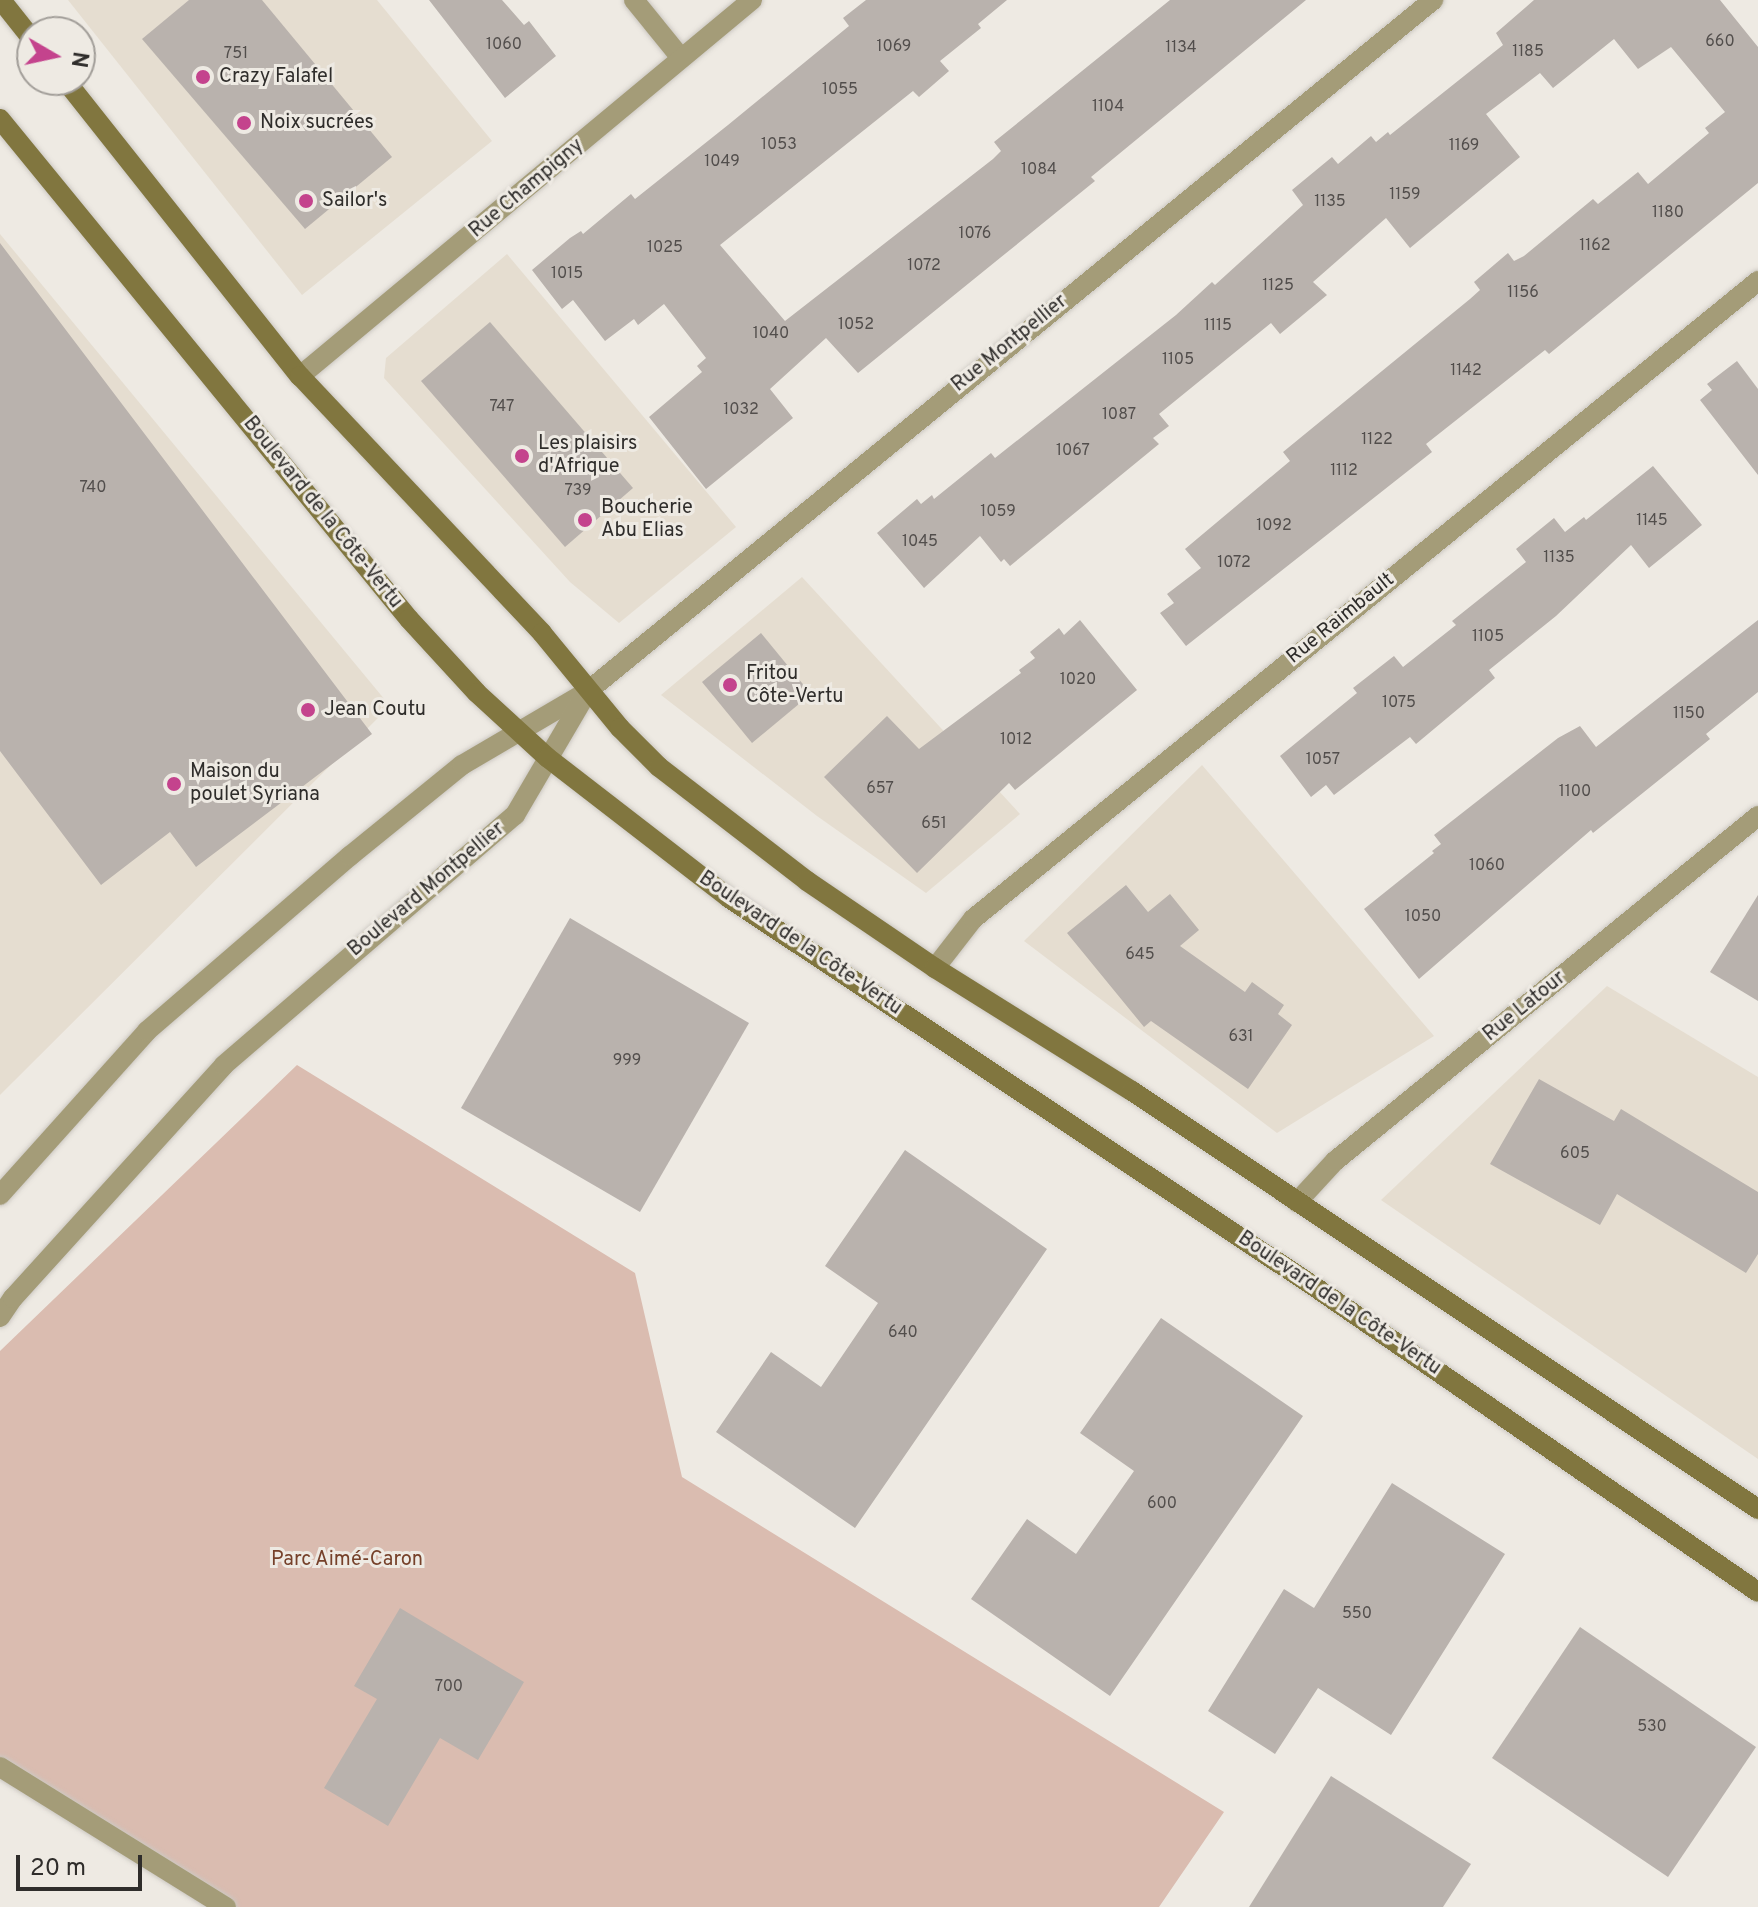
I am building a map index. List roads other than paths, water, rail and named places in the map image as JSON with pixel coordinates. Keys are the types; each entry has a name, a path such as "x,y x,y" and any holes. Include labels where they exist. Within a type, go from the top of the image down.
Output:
{"main road":[{"path":"1,0 16,19"},
{"path":"78,96 300,376 542,633 588,691 659,767 807,881 935,968 1132,1091 1758,1509"},
{"name":"Boulevard de la Côte-Vertu","path":"0,119 409,619 518,732 548,758 729,898 1240,1236 1758,1592"}],"street":[{"path":"634,0 681,58"},
{"name":"Rue Champigny","path":"300,376 357,326 505,209 752,0"},
{"name":"Rue Montpellier","path":"588,691 1433,0"},
{"name":"Rue Raimbault","path":"935,968 973,919 1758,281"},
{"path":"0,1195 147,1031 203,981 442,780 588,691"},
{"name":"Boulevard Montpellier","path":"0,1317 13,1298 224,1065 515,815 588,691"},
{"name":"Rue Latour","path":"1297,1202 1335,1161 1757,819"},
{"path":"0,1767 226,1907"}],"place":[{"name":"Crazy Falafel","path":"203,77"},
{"name":"Noix sucrées","path":"244,123"},
{"name":"Sailor's","path":"306,201"},
{"name":"Les plaisirs d'Afrique","path":"522,456"},
{"name":"Boucherie Abu Elias","path":"585,520"},
{"name":"Fritou Côte-Vertu","path":"730,685"},
{"name":"Jean Coutu","path":"308,710"},
{"name":"Maison du poulet Syriana","path":"174,784"}],"park label":[{"name":"Parc Aimé-Caron","path":"347,1560"}]}
